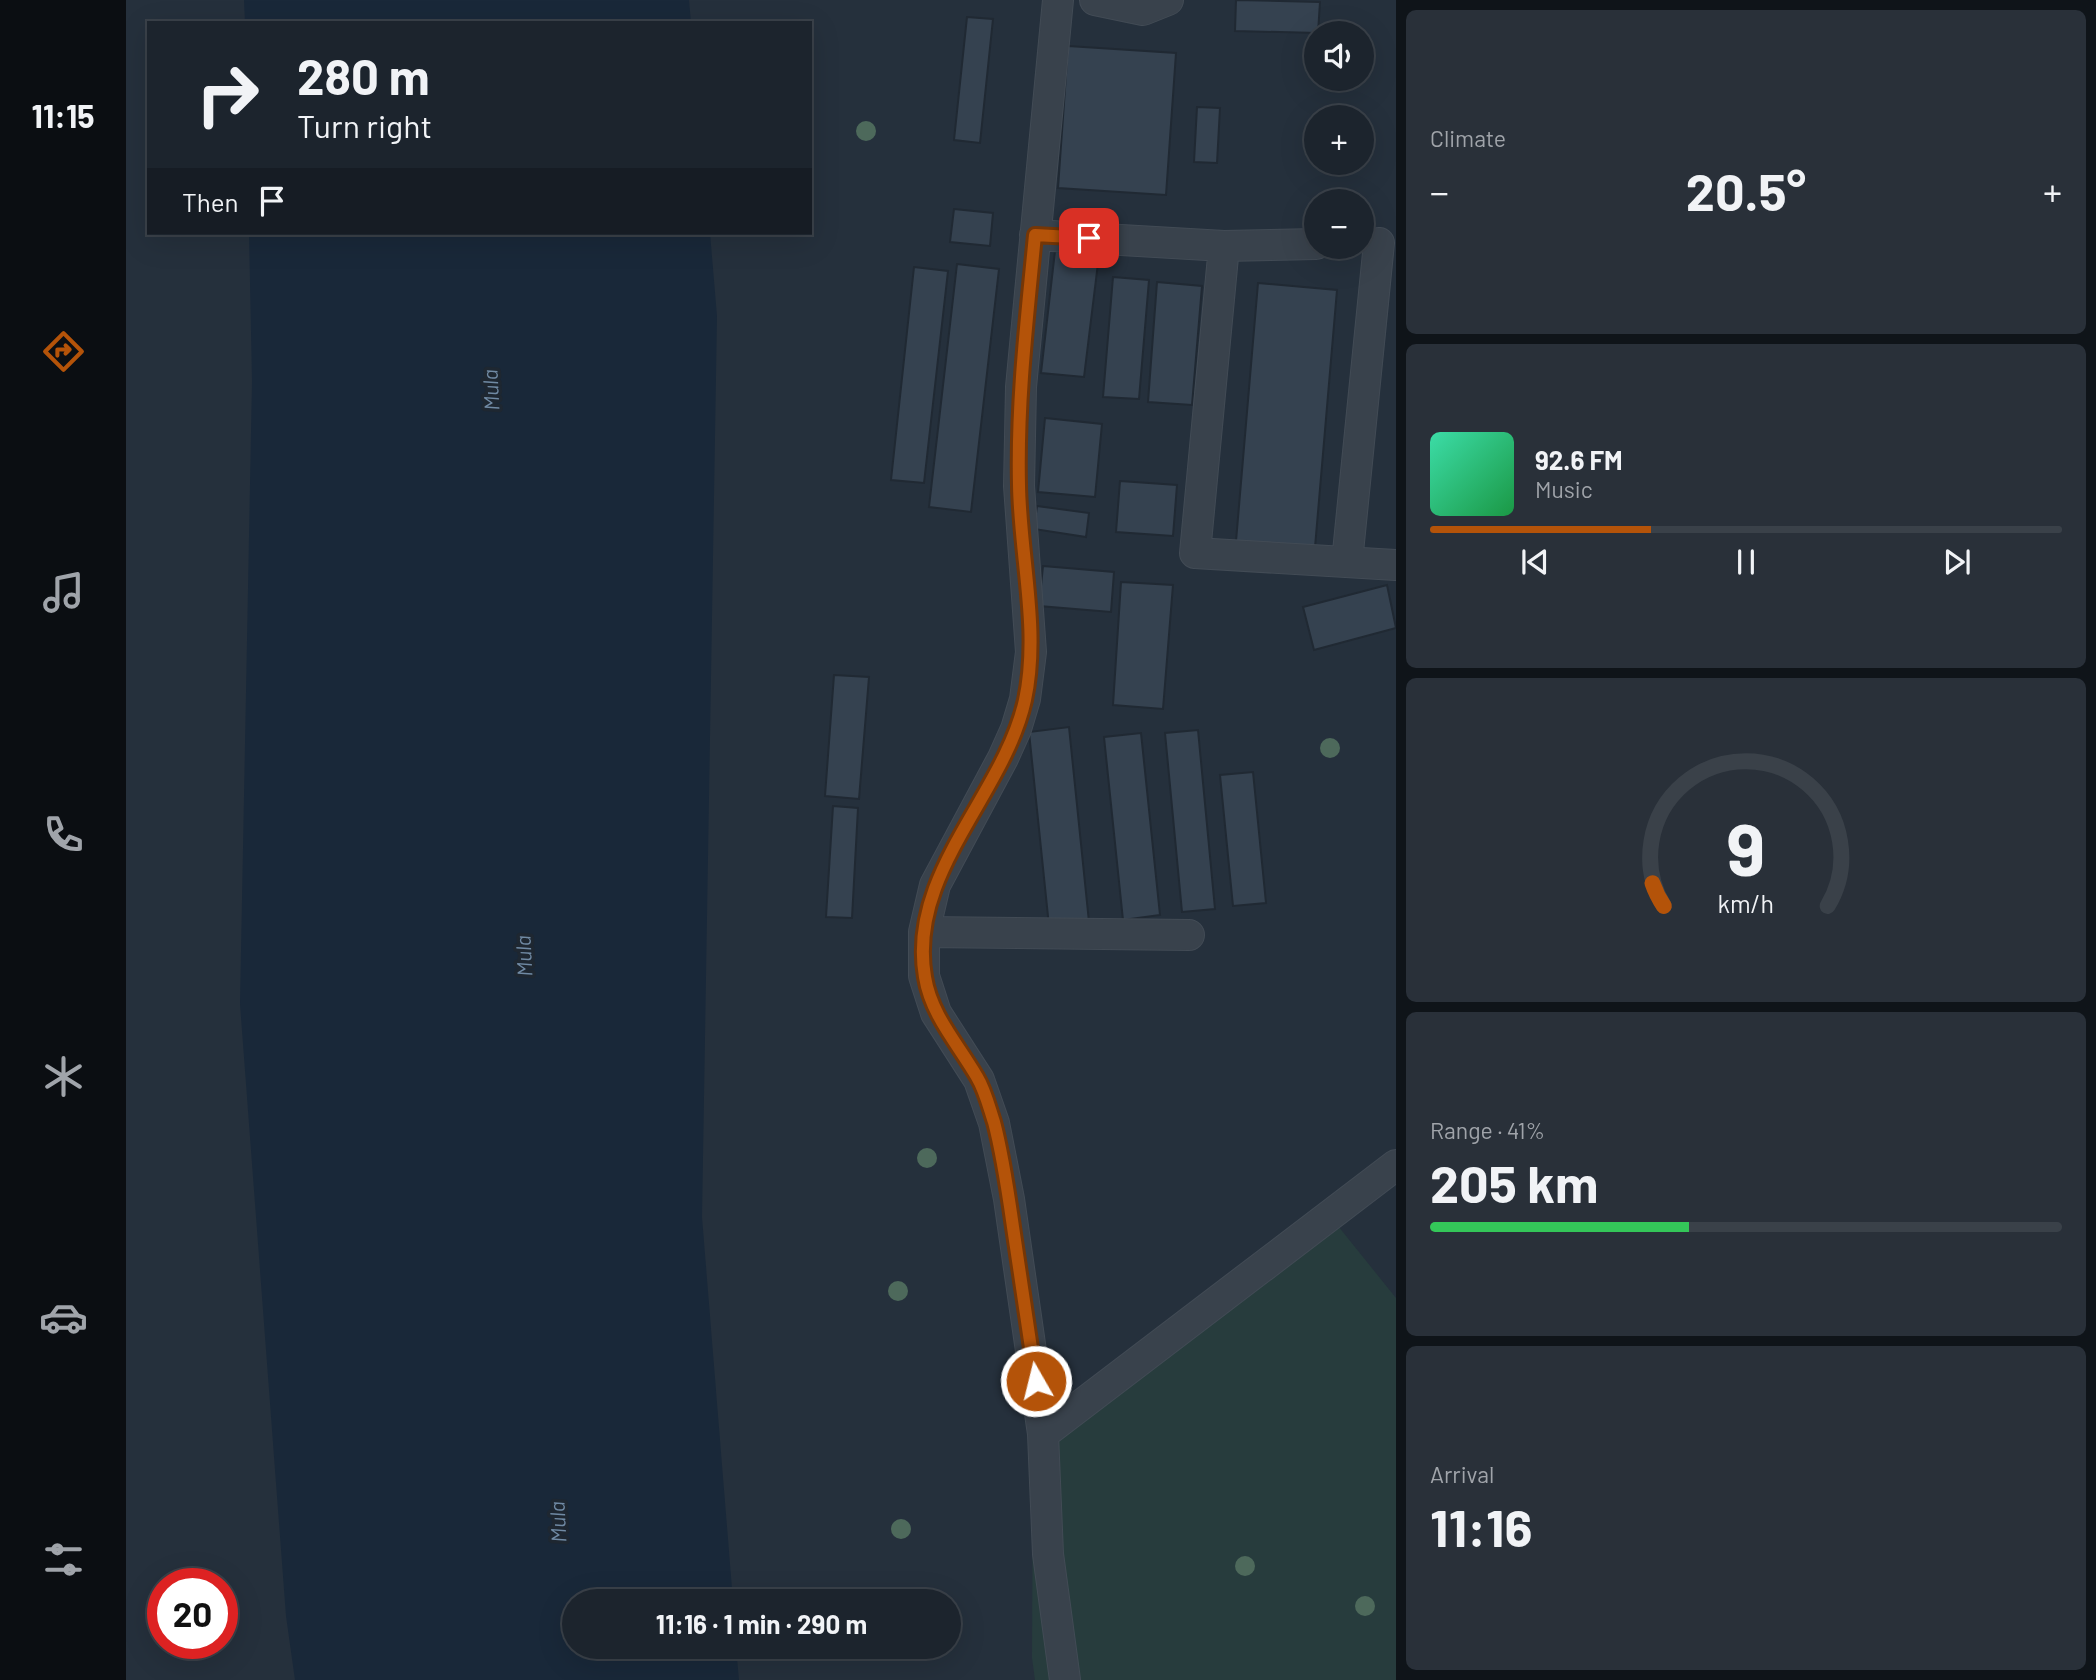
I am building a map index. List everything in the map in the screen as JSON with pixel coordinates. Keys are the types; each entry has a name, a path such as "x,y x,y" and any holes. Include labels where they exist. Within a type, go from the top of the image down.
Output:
{"lane":[{"path":"1058,0 1021,387 1019,486 1031,652 1025,699 1003,758 935,885 924,932 924,976 936,1013 979,1080 994,1123 1009,1199 1043,1434 1048,1554 1065,1680"},
{"path":"1095,0 1143,10 1168,0"},
{"path":"1035,235 1224,246 1304,244"},
{"path":"1347,562 1379,243"},
{"path":"1224,246 1195,553 1396,565"},
{"path":"924,932 1189,934"},
{"path":"1043,1434 1396,1165"}],"green space":[{"path":"1330,1216 1396,1298 1396,1680 1035,1680 1032,1658 1033,1458"}],"water":[{"path":"244,0 689,0 691,21 245,21"},
{"name":"Mula","path":"249,235 710,235 717,316 702,1217 732,1589 562,1589 562,1659 737,1659 739,1680 295,1680 286,1616 240,1004 252,381"}],"building":[{"path":"1236,0 1320,2 1319,21 1304,21 1304,33 1235,31"},
{"path":"967,17 993,19 980,143 954,140"},
{"path":"1068,46 1176,53 1166,195 1058,188"},
{"path":"1197,107 1220,108 1217,163 1194,162"},
{"path":"954,209 993,213 990,246 950,242"},
{"path":"1055,251 1099,255 1084,377 1041,373"},
{"path":"957,264 999,269 971,512 929,507"},
{"path":"914,267 948,271 924,483 891,480"},
{"path":"1113,277 1149,280 1139,399 1103,397"},
{"path":"1157,282 1202,286 1192,405 1148,402"},
{"path":"1258,283 1337,290 1314,559 1235,553"},
{"path":"1045,418 1102,424 1095,497 1038,492"},
{"path":"1120,481 1177,485 1173,536 1116,532"},
{"path":"1037,506 1089,513 1086,537 1034,529"},
{"path":"1043,566 1114,572 1111,612 1039,606"},
{"path":"1121,582 1173,585 1163,709 1113,705"},
{"path":"1387,585 1396,628 1314,650 1303,607"},
{"path":"834,675 869,677 859,799 825,796"},
{"path":"1069,727 1089,922 1049,926 1029,732"},
{"path":"1198,730 1215,909 1182,912 1165,733"},
{"path":"1141,733 1160,915 1123,920 1104,737"},
{"path":"1253,772 1266,903 1233,906 1220,775"},
{"path":"833,806 858,808 852,918 826,917"}],"route":[{"path":"1036,1381 1009,1199 994,1123 979,1080 936,1013 924,976 924,932 935,885 1003,758 1025,699 1031,652 1019,486 1021,387 1035,235 1089,238"}]}
